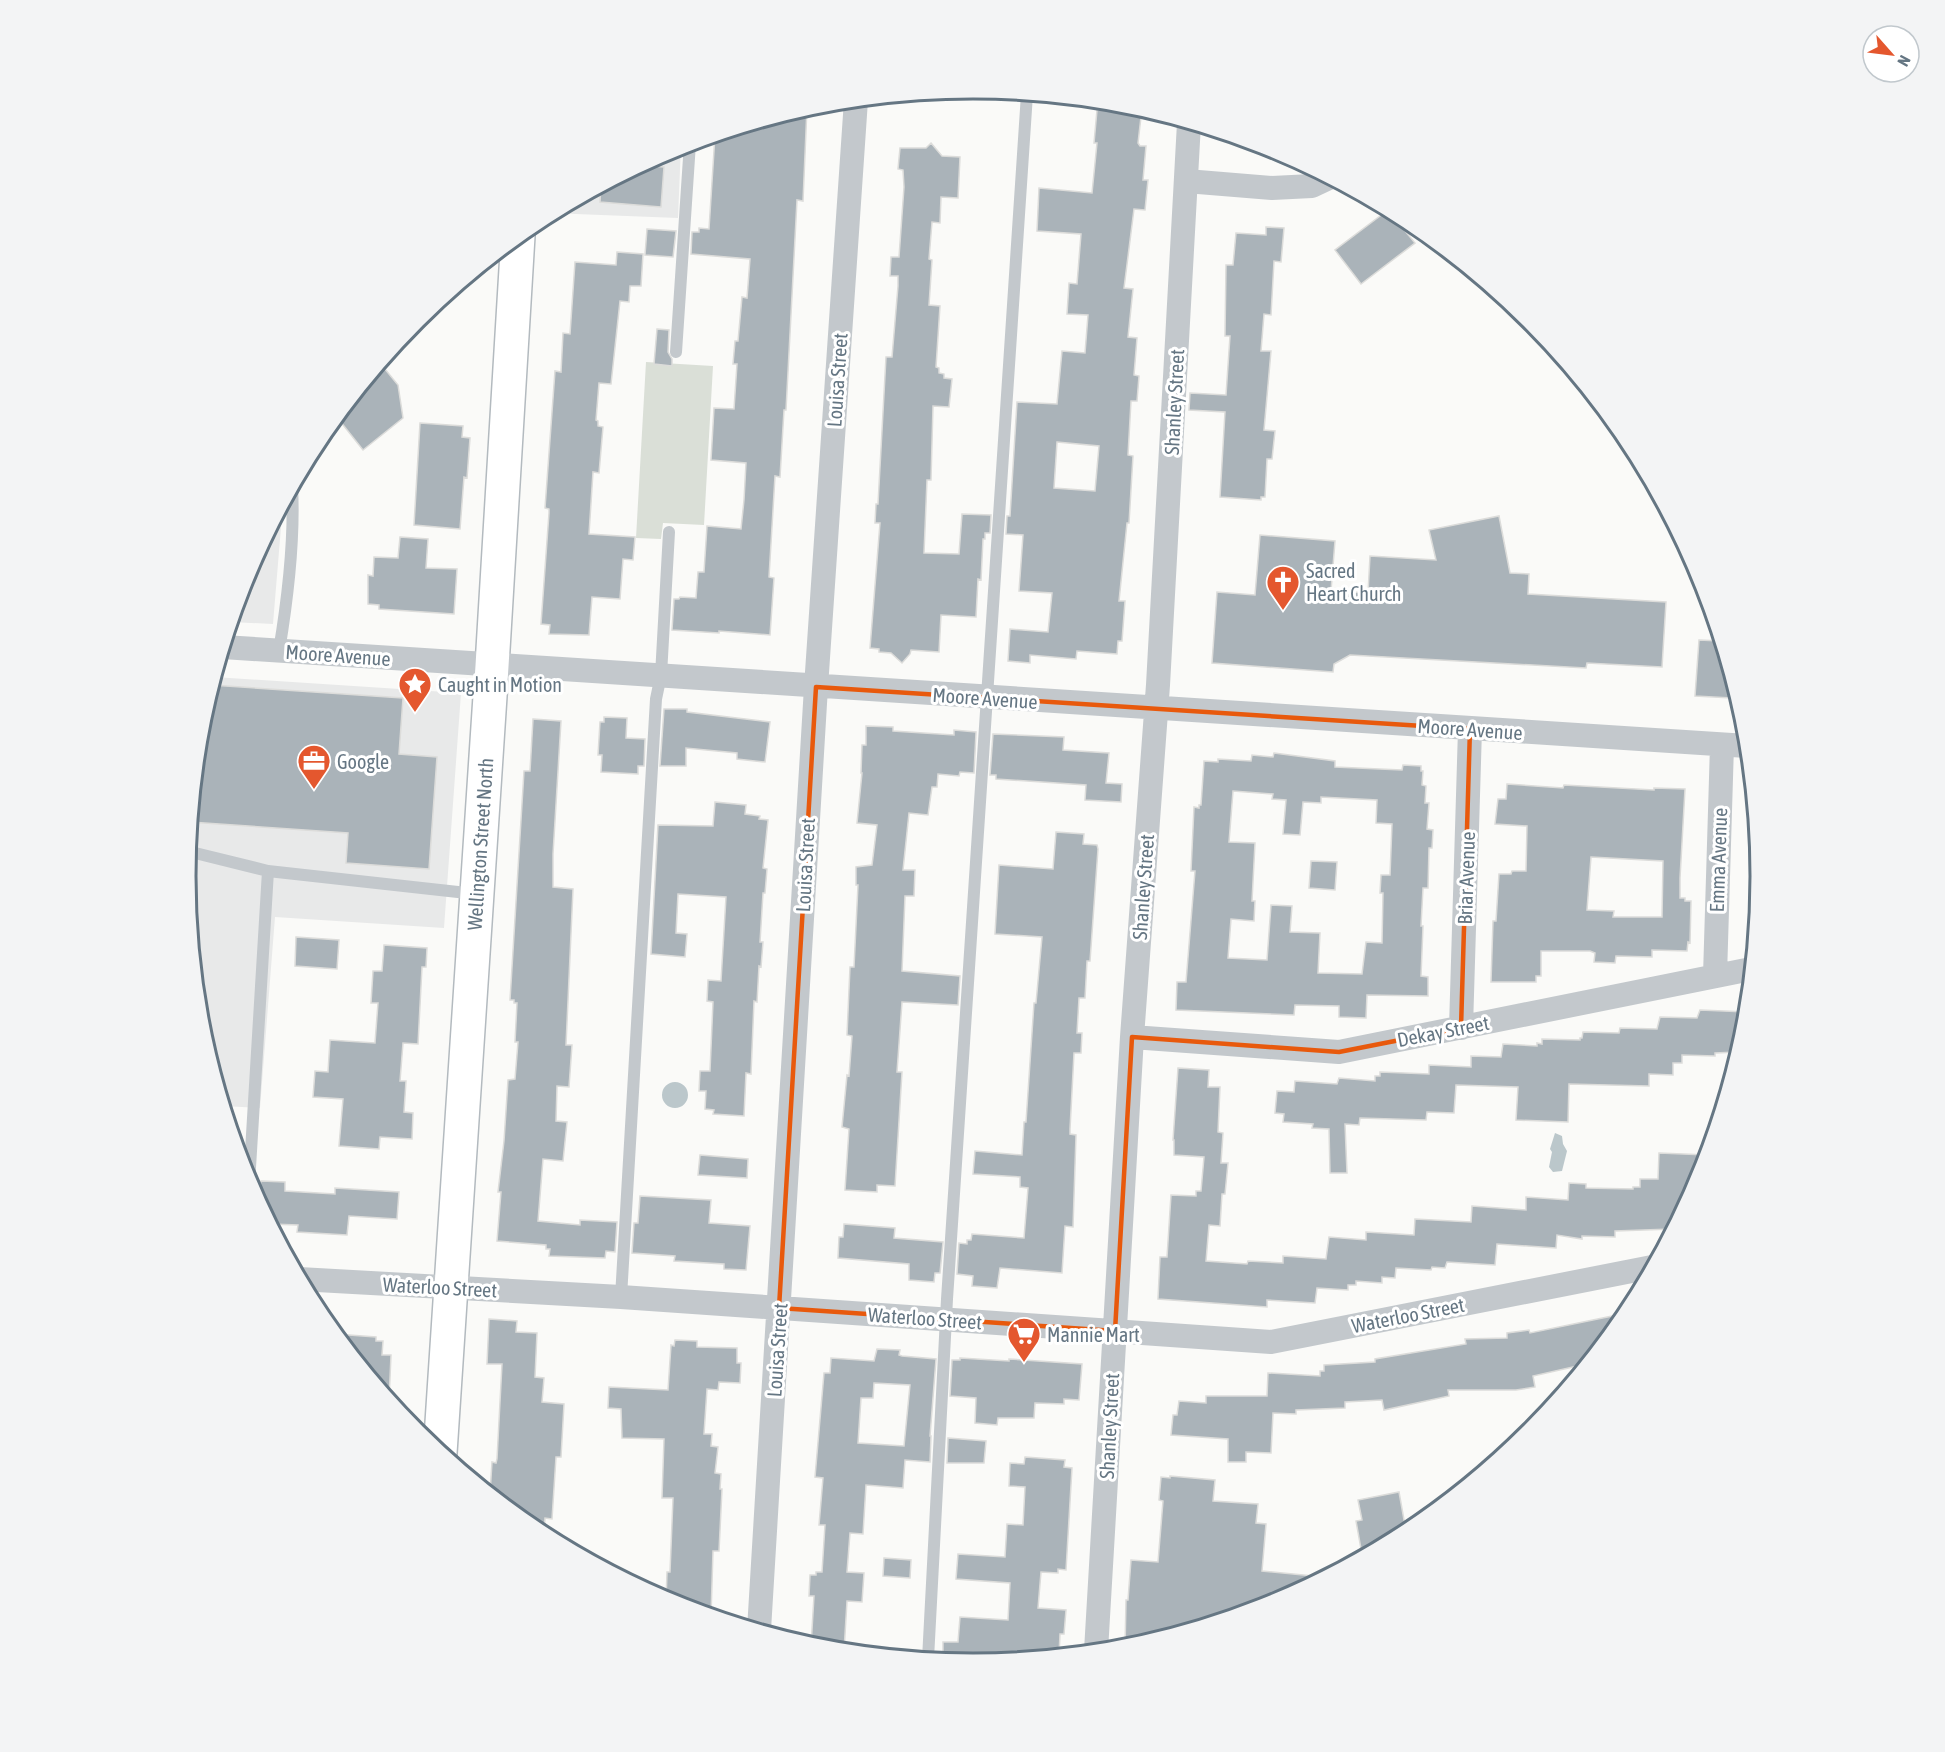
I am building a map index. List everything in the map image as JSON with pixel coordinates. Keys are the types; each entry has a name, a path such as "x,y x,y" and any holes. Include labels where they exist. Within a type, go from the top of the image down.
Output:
{"street":[{"name":"Louisa Street","path":"759,1623 816,687 855,108"},
{"name":"Shanley Street","path":"1097,1642 1132,1037 1156,708 1189,130"},
{"path":"1186,181 1272,188 1312,186 1321,182"},
{"name":"Wellington Street North","path":"441,1442 517,247"},
{"name":"Moore Avenue","path":"230,648 1738,746"},
{"name":"Briar Avenue","path":"1461,1028 1470,729"},
{"name":"Emma Avenue","path":"1715,976 1722,745"},
{"name":"Dekay Street","path":"1132,1037 1340,1052 1744,970"},
{"name":"Waterloo Street","path":"309,1280 621,1297 1271,1342 1642,1269"}],"lane":[{"path":"928,1651 946,1320 1027,101"},
{"path":"676,352 689,153"},
{"path":"279,651 287,603 293,501"},
{"path":"621,1297 656,699 661,675 669,532"},
{"path":"196,852 268,871 477,894"},
{"path":"250,1161 268,871"}],"highlighted area":[{"path":"816,687 1470,729 1461,1028 1339,1052 1132,1037 1115,1331 779,1308"}],"shaded area":[{"path":"681,156 678,218 567,214 629,179"},
{"path":"646,362 713,366 704,525 663,523 661,539 636,538"},
{"path":"281,522 273,624 238,622"},
{"path":"221,677 461,693 444,928 275,917 260,1108 231,1106 210,1028 197,927 197,825 210,724"},
{"path":"675,1082 684,1086 688,1095 684,1104 675,1108 666,1104 662,1095 666,1086"},
{"path":"1555,1133 1562,1136 1567,1151 1562,1171 1553,1172 1549,1167 1552,1152 1550,1149"}],"building":[{"path":"1097,110 1141,118 1138,143 1140,146 1146,146 1143,180 1148,180 1145,210 1134,209 1124,288 1133,289 1128,337 1137,338 1134,375 1139,376 1137,401 1131,401 1128,455 1133,456 1129,523 1127,523 1119,601 1125,601 1122,641 1118,641 1117,654 1077,651 1076,659 1030,655 1030,663 1008,661 1010,629 1048,632 1052,593 1019,591 1023,535 1006,534 1007,516 1010,516 1017,402 1057,404 1062,351 1085,353 1088,315 1067,314 1069,283 1077,284 1081,234 1037,231 1039,188 1092,193 1097,143 1094,143","holes":["1057,442 1099,446 1095,491 1054,488"]},
{"path":"807,117 803,201 797,200 786,410 784,410 780,477 775,476 769,577 774,578 770,635 672,630 674,599 696,598 698,572 704,572 707,526 741,529 744,500 746,463 711,460 714,408 734,409 737,364 733,364 735,341 738,341 742,297 747,298 750,259 691,254 692,232 699,232 699,228 709,229 714,143 771,125"},
{"path":"931,143 942,156 960,157 958,198 941,197 940,223 932,222 929,305 940,306 936,367 939,368 939,373 944,374 944,378 952,379 949,407 933,406 931,480 927,480 924,553 959,554 962,514 991,515 990,533 985,533 985,539 983,539 976,617 941,615 939,652 911,650 902,663 891,653 879,652 879,649 870,648 880,523 875,523 876,504 878,504 886,357 892,357 898,286 898,276 890,276 891,257 899,257 904,187 903,170 898,169 900,148 926,148"},
{"path":"657,166 664,167 661,207 600,202 600,194"},
{"path":"1381,215 1405,231 1415,243 1361,284 1335,250"},
{"path":"1266,227 1284,228 1281,262 1274,261 1271,315 1264,314 1261,351 1271,351 1264,430 1275,431 1272,459 1267,459 1265,497 1261,497 1261,500 1220,497 1225,412 1189,410 1190,393 1226,395 1230,336 1225,336 1226,265 1233,265 1236,233 1266,235"},
{"path":"647,229 676,231 673,257 645,255"},
{"path":"617,252 643,254 641,286 630,286 629,302 620,301 611,384 599,383 596,420 598,426 603,427 599,473 593,472 589,534 635,537 633,560 623,559 620,599 592,597 589,635 549,634 550,625 541,624 549,513 549,509 545,508 555,371 561,372 563,333 570,334 575,262 616,265"},
{"path":"657,329 669,330 668,352 672,359 672,366 654,364"},
{"path":"384,368 398,385 403,418 363,450 341,423"},
{"path":"420,423 463,426 462,437 470,438 460,529 414,525"},
{"path":"1499,516 1510,573 1529,574 1528,594 1666,602 1662,667 1587,663 1586,668 1350,655 1334,664 1333,672 1212,663 1217,592 1255,595 1260,535 1335,541 1331,591 1368,593 1370,556 1436,560 1429,530"},
{"path":"400,537 428,539 426,568 457,569 454,614 379,609 379,605 368,604 368,575 373,576 374,557 398,558"},
{"path":"1699,640 1712,641 1729,698 1695,696"},
{"name":"Google","path":"219,686 403,698 399,754 437,757 429,869 346,863 348,833 197,823 210,724"},
{"path":"664,709 687,709 687,712 770,722 765,762 737,759 737,753 686,748 686,766 660,766"},
{"path":"604,717 627,718 626,738 645,739 644,766 638,766 638,774 601,772 602,755 598,755 600,722 604,722"},
{"path":"533,719 561,721 553,887 573,889 566,1045 572,1045 569,1087 557,1086 556,1121 567,1122 563,1161 543,1159 538,1221 580,1225 580,1220 617,1222 615,1252 606,1251 605,1258 549,1256 550,1249 546,1249 546,1245 497,1241 501,1192 498,1192 508,1080 515,1079 518,1042 515,1042 517,1003 510,1000 524,771 530,771"},
{"path":"866,726 893,727 893,731 954,735 954,730 976,732 974,773 960,772 959,776 938,774 937,787 932,787 928,815 909,813 903,870 915,870 914,896 905,896 902,971 960,976 958,1005 902,1002 897,1072 902,1072 895,1186 877,1185 877,1192 845,1190 849,1129 842,1127 852,1036 847,1035 850,967 854,967 858,885 856,885 856,867 872,865 877,825 857,823 862,745 866,745"},
{"path":"993,734 1064,737 1063,750 1109,753 1106,783 1122,784 1121,802 1085,800 1086,785 996,779 996,775 990,775"},
{"path":"1274,753 1335,761 1335,767 1402,770 1403,765 1421,766 1422,785 1426,786 1425,803 1429,803 1427,829 1433,830 1432,848 1429,848 1428,888 1423,888 1421,926 1423,926 1421,976 1428,977 1428,996 1367,995 1366,1018 1339,1017 1339,1006 1295,1005 1294,1015 1176,1010 1177,982 1186,982 1195,871 1191,871 1194,807 1199,808 1201,805 1204,761 1218,762 1218,759 1251,761 1252,755 1273,757","holes":["1233,791 1273,794 1272,799 1286,800 1283,834 1300,835 1303,802 1321,803 1321,797 1377,800 1376,823 1392,824 1390,875 1381,875 1382,943 1366,942 1362,974 1318,973 1320,933 1290,932 1292,906 1271,905 1267,960 1228,958 1231,919 1254,921 1255,901 1252,901 1255,843 1229,842"]},
{"path":"1507,784 1563,788 1564,785 1654,790 1654,788 1685,789 1680,898 1691,901 1690,943 1688,942 1687,951 1652,950 1652,957 1616,956 1615,963 1594,962 1595,953 1590,951 1541,951 1541,976 1536,976 1536,982 1491,982 1493,921 1496,921 1499,874 1526,871 1527,826 1495,824 1498,799 1506,799","holes":["1591,857 1663,861 1662,917 1613,917 1614,911 1587,910"]},
{"path":"715,802 746,805 745,814 760,816 759,819 768,820 763,868 767,869 760,942 763,942 761,967 759,966 757,1002 754,1001 751,1074 746,1073 744,1116 713,1114 714,1110 705,1109 706,1091 699,1091 700,1071 710,1071 713,1002 707,1001 708,980 721,981 726,897 678,894 676,933 687,934 685,957 651,954 658,825 713,826"},
{"path":"1056,832 1084,834 1083,844 1097,845 1098,849 1090,961 1087,961 1085,998 1079,998 1077,1033 1082,1033 1081,1053 1074,1053 1070,1129 1070,1134 1076,1135 1073,1227 1065,1226 1062,1273 1000,1268 997,1288 972,1286 973,1276 957,1274 959,1243 967,1244 972,1234 1024,1238 1028,1188 1020,1187 1020,1177 973,1174 975,1151 1022,1155 1034,1003 1036,1003 1042,937 995,934 999,865 1053,869"},
{"path":"1311,861 1337,862 1335,890 1309,888"},
{"path":"296,937 339,940 337,969 295,966"},
{"path":"384,945 427,948 426,967 422,967 418,1044 403,1043 400,1081 406,1081 404,1112 413,1113 412,1139 380,1137 379,1149 339,1146 343,1099 313,1097 315,1071 328,1072 330,1040 375,1043 378,1003 371,1003 373,971 382,971"},
{"path":"1700,1010 1738,1012 1729,1052 1715,1053 1715,1056 1682,1055 1682,1063 1673,1063 1673,1075 1649,1074 1649,1086 1569,1084 1568,1122 1516,1120 1518,1087 1456,1085 1454,1113 1427,1112 1426,1120 1360,1118 1359,1125 1345,1124 1347,1173 1330,1173 1329,1129 1312,1128 1313,1124 1283,1122 1284,1114 1275,1113 1277,1091 1294,1092 1295,1081 1337,1084 1339,1078 1375,1081 1375,1076 1380,1076 1380,1072 1429,1074 1429,1065 1471,1067 1471,1056 1501,1057 1503,1044 1537,1046 1537,1043 1542,1044 1542,1039 1580,1040 1583,1032 1619,1033 1620,1028 1657,1029 1660,1017 1697,1018"},
{"path":"1178,1068 1209,1070 1208,1087 1220,1087 1218,1132 1223,1133 1221,1163 1228,1163 1225,1194 1222,1194 1220,1226 1209,1225 1206,1261 1247,1264 1248,1261 1283,1263 1283,1256 1326,1259 1329,1237 1366,1240 1366,1232 1414,1235 1415,1219 1471,1222 1472,1206 1526,1210 1526,1197 1568,1200 1569,1183 1586,1184 1586,1188 1633,1189 1633,1187 1640,1187 1640,1179 1658,1179 1659,1153 1697,1155 1664,1229 1615,1231 1615,1237 1582,1236 1582,1239 1557,1235 1556,1248 1497,1244 1495,1265 1447,1262 1445,1268 1432,1267 1431,1270 1396,1268 1395,1278 1382,1277 1382,1283 1356,1281 1356,1285 1348,1285 1348,1290 1317,1288 1315,1303 1267,1300 1267,1307 1158,1299 1160,1257 1167,1257 1171,1195 1196,1196 1196,1191 1201,1191 1204,1157 1174,1155"},
{"path":"700,1155 748,1159 747,1178 698,1175"},
{"path":"261,1181 285,1182 285,1191 335,1194 335,1188 399,1192 397,1219 349,1216 347,1235 297,1232 298,1225 278,1224 260,1185"},
{"path":"640,1196 711,1200 709,1223 750,1226 746,1270 724,1269 724,1264 674,1261 675,1256 632,1253 634,1223 638,1223"},
{"path":"844,1224 895,1228 894,1238 943,1242 940,1273 935,1273 934,1282 909,1280 909,1264 838,1258 839,1237 843,1237"},
{"path":"1613,1316 1575,1367 1533,1376 1535,1387 1516,1390 1448,1390 1449,1396 1384,1410 1382,1400 1345,1402 1345,1408 1296,1410 1296,1414 1273,1413 1271,1453 1246,1452 1246,1462 1228,1462 1228,1439 1171,1435 1173,1415 1177,1415 1179,1401 1206,1403 1206,1396 1267,1396 1268,1373 1320,1376 1320,1371 1324,1371 1324,1365 1375,1362 1375,1359 1466,1344 1465,1339 1507,1338 1507,1333 1529,1330 1530,1333"},
{"path":"489,1319 517,1321 516,1332 537,1333 535,1377 544,1378 542,1402 564,1404 561,1457 556,1457 552,1519 545,1518 545,1524 491,1485 492,1462 496,1463 497,1459 502,1364 487,1364"},
{"path":"346,1335 376,1337 376,1341 383,1341 382,1355 391,1355 389,1390"},
{"path":"675,1340 697,1341 697,1347 737,1348 737,1363 741,1363 740,1383 719,1382 718,1390 707,1389 704,1434 712,1434 711,1446 718,1447 715,1473 721,1474 720,1489 722,1489 719,1551 713,1551 711,1608 666,1590 667,1572 670,1572 673,1498 662,1498 664,1439 622,1438 621,1409 608,1408 609,1387 668,1390 671,1345 674,1346"},
{"path":"877,1349 900,1350 899,1355 902,1356 936,1359 930,1462 905,1460 903,1488 866,1485 863,1534 850,1533 847,1572 864,1573 862,1602 847,1601 845,1642 812,1636 814,1596 809,1596 810,1575 822,1572 825,1525 819,1525 823,1478 815,1477 824,1373 830,1373 831,1358 874,1361","holes":["874,1383 910,1385 904,1446 858,1443 861,1398 873,1398"]},
{"path":"960,1358 1082,1364 1079,1400 1064,1399 1064,1404 1035,1403 1034,1418 998,1418 997,1425 975,1423 976,1398 950,1396 952,1360 960,1360"},
{"path":"948,1438 986,1441 984,1463 947,1463"},
{"path":"1025,1457 1065,1460 1064,1467 1072,1468 1066,1570 1058,1569 1058,1573 1041,1572 1038,1608 1066,1610 1064,1634 1060,1634 1059,1647 972,1653 943,1652 943,1642 958,1642 960,1617 1008,1620 1010,1583 956,1579 958,1554 1005,1557 1007,1524 1023,1525 1025,1487 1009,1486 1010,1463 1024,1464"},
{"path":"1170,1476 1215,1480 1213,1501 1258,1504 1256,1523 1266,1524 1262,1571 1310,1576 1222,1612 1174,1627 1125,1638 1126,1600 1128,1600 1131,1560 1158,1562 1163,1501 1159,1500 1161,1477 1170,1478"},
{"path":"1399,1492 1404,1522 1361,1549 1356,1521 1362,1520 1358,1500"},
{"path":"884,1558 911,1560 910,1578 883,1576"}],"place":[{"name":"Sacred Heart Church","path":"1283,611"},
{"name":"Caught in Motion","path":"415,713"},
{"name":"Google","path":"314,790"},
{"name":"Mannie Mart","path":"1024,1363"}]}
